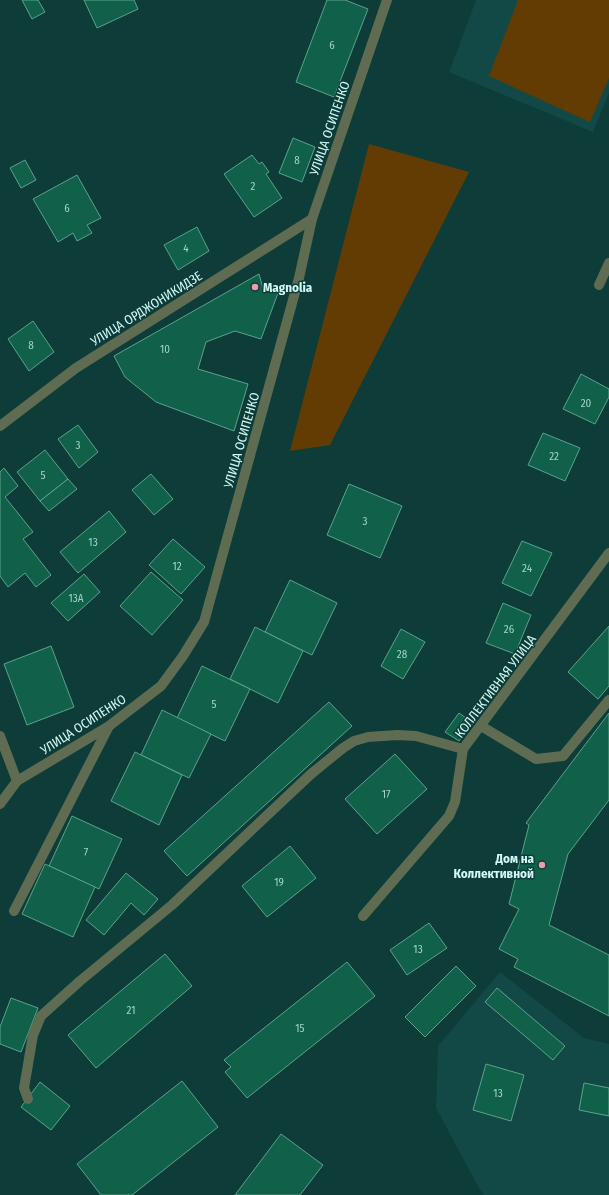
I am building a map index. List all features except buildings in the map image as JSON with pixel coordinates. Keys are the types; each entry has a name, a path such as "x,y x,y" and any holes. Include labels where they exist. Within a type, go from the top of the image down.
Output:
{"street":[{"name":"УЛИЦА ОСИПЕНКО","path":"0,804 18,781 109,726 161,686 183,656 204,622 297,286 312,219 387,0"},
{"name":"УЛИЦА ОРДЖОНИКИДЗЕ","path":"0,426 76,368 312,219"},
{"path":"599,285 609,263"},
{"name":"КОЛЛЕКТИВНАЯ УЛИЦА","path":"363,916 449,816 455,802 463,749 609,553"},
{"path":"481,726 536,760 563,756 609,700"},
{"path":"14,911 109,726"},
{"path":"28,1099 24,1088 33,1035 41,1016 80,981 172,905 311,774 343,748 354,741 368,737 397,735 416,736 463,749"},
{"path":"0,736 18,781"}],"shaded area":[{"path":"476,0 609,0 609,93 593,132 449,72"},
{"path":"518,0 609,0 609,78 590,122 489,76"},
{"path":"369,144 469,172 330,445 290,451"},
{"path":"500,972 584,1038 609,1044 609,1195 484,1195 436,1108 438,1046"}],"place":[{"name":"Magnolia","path":"255,287"},
{"name":"Дом на Коллективной","path":"542,865"}]}
